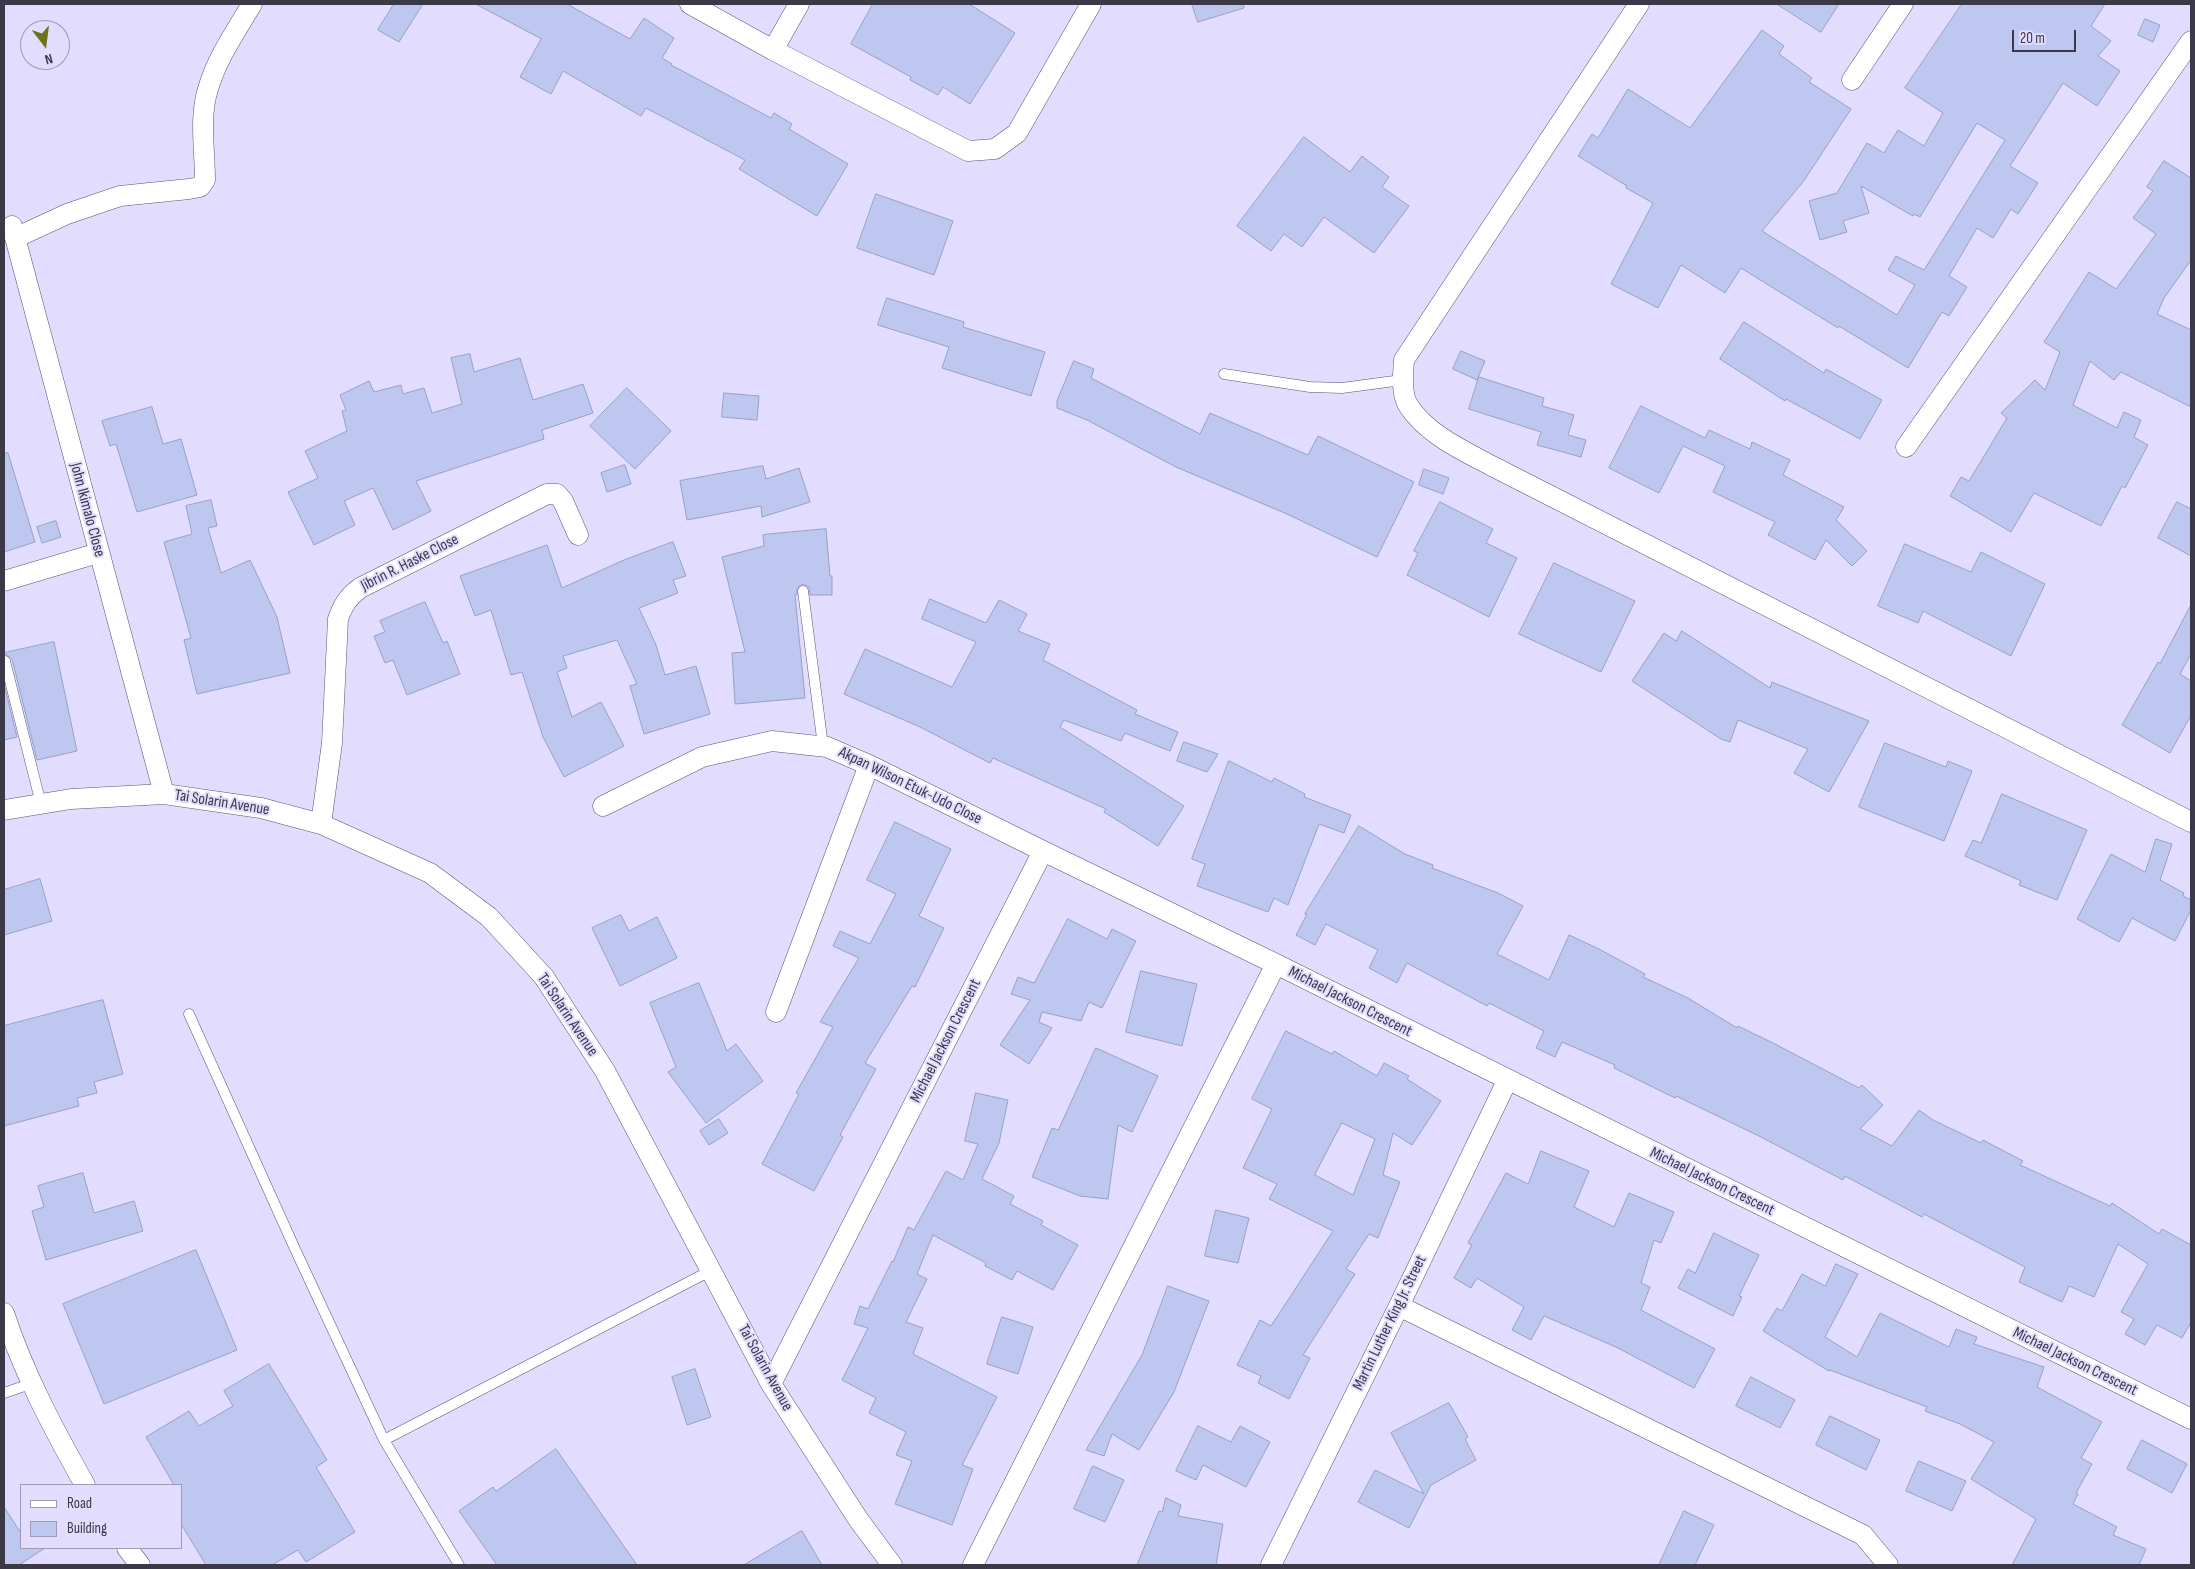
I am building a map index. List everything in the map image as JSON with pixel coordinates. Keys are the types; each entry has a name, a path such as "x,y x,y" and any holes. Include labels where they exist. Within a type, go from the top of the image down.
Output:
{"street":[{"name":"John Ikimalo Close","path":"164,794 98,554 14,232 120,196 189,190 200,186 205,180 204,119 207,90 223,51 252,4"},
{"path":"690,4 773,50 968,151 996,149 1017,133 1091,4"},
{"path":"773,50 799,4"},
{"path":"1638,4 1404,360 1402,380 1408,405 1426,425 1455,446 2191,822"},
{"path":"1852,80 1903,4"},
{"path":"1906,448 2191,40"},
{"name":"Jibrin R. Haske Close","path":"321,824 332,743 338,619 342,606 350,596 360,588 547,494 558,494 578,535"},
{"path":"4,580 98,554"},
{"name":"Akpan Wilson Etuk-Udo Close","path":"603,806 702,757 772,741 823,746 869,765 1043,851"},
{"path":"776,1012 869,765"},
{"name":"Tai Solarin Avenue","path":"4,810 71,799 164,794 262,808 321,824 430,873 489,917 544,977 605,1071 772,1384 858,1519 892,1565"},
{"name":"Michael Jackson Crescent","path":"772,1384 1043,851 1276,964 1507,1081 2191,1419"},
{"path":"973,1565 1276,964"},
{"name":"Martin Luther King Jr. Street","path":"1271,1565 1399,1306 1507,1081"},
{"path":"1399,1306 1863,1534 1888,1565"},
{"path":"4,1314 52,1426 84,1484"},
{"path":"128,1549 140,1565"}],"lane":[{"path":"1224,374 1310,387 1342,388 1402,380"},
{"path":"803,591 823,746"},
{"path":"5,661 41,804"},
{"path":"189,1014 384,1440 459,1565"},
{"path":"384,1440 712,1270"},
{"path":"4,1393 32,1383"}],"building":[{"path":"394,4 423,4 399,42 378,30"},
{"path":"476,4 567,4 630,39 644,18 674,38 662,58 671,65 771,118 774,113 792,124 789,129 848,164 817,216 739,169 745,160 646,108 641,116 563,71 551,94 520,77 541,39"},
{"path":"873,4 969,4 1015,33 970,104 943,87 938,95 910,80 911,77 851,44"},
{"path":"1192,4 1243,4 1244,8 1198,22"},
{"path":"1777,4 1839,4 1821,32"},
{"path":"1962,4 2105,4 2091,26 2111,41 2098,56 2120,71 2097,106 2063,83 2010,166 2038,183 2018,214 2011,209 1993,238 1977,228 1949,276 1967,287 1949,316 1942,312 1908,368 1839,326 1838,328 1741,268 1725,293 1681,265 1658,308 1611,284 1653,203 1626,188 1627,186 1578,156 1592,134 1598,138 1628,89 1690,128 1762,30 1784,46 1779,54 1812,78 1809,82 1851,109 1803,182 1762,231 1897,315 1915,285 1888,270 1896,256 1924,270 2005,140 1977,123 1920,217 1914,214 1913,216 1861,186 1869,213 1843,221 1847,232 1820,240 1809,201 1837,193 1867,143 1884,153 1898,130 1924,146 1943,113 1905,88"},
{"path":"2145,19 2160,25 2153,42 2138,35"},
{"path":"1304,137 1350,172 1362,156 1389,177 1382,187 1409,206 1374,253 1324,217 1302,247 1284,234 1271,251 1237,226"},
{"path":"2164,161 2191,178 2191,260 2164,298 2157,314 2191,330 2191,407 2121,372 2114,380 2090,361 2073,405 2117,428 2124,412 2141,420 2134,437 2148,445 2125,488 2122,486 2101,526 2034,493 2011,532 1950,496 1961,477 1969,481 2007,418 2001,413 2035,380 2045,390 2060,352 2044,342 2089,272 2116,289 2156,234 2133,218 2153,191 2147,187"},
{"path":"876,194 953,221 934,275 857,248"},
{"path":"887,298 964,322 963,327 1045,352 1031,396 942,368 949,347 878,325"},
{"path":"1744,322 1824,373 1826,369 1882,400 1860,439 1786,399 1785,401 1720,359"},
{"path":"1461,351 1485,361 1477,380 1453,369"},
{"path":"470,354 474,372 520,358 533,400 583,384 593,413 542,430 544,439 416,481 431,511 393,530 373,488 344,501 355,525 314,545 288,492 318,478 305,451 347,431 342,411 346,410 340,395 369,381 374,392 401,385 403,394 424,388 432,413 462,404 451,358"},
{"path":"1074,361 1094,369 1091,378 1200,434 1210,413 1308,455 1318,436 1414,482 1377,557 1287,514 1176,467 1087,420 1057,408 1057,401"},
{"path":"1479,377 1544,398 1542,406 1574,415 1568,435 1586,440 1581,457 1537,445 1541,432 1469,409"},
{"path":"627,388 671,431 635,469 590,426"},
{"path":"724,393 759,396 757,420 722,417"},
{"path":"1641,406 1705,438 1709,430 1750,449 1752,442 1790,460 1783,475 1844,507 1836,520 1867,551 1852,566 1826,540 1815,560 1768,535 1775,522 1713,492 1725,466 1683,446 1659,493 1609,468"},
{"path":"152,407 163,444 181,439 197,495 137,512 116,444 110,446 102,421"},
{"path":"8,453 35,542 4,552 4,454"},
{"path":"625,465 631,484 607,492 601,473"},
{"path":"763,466 766,479 799,468 810,502 762,517 761,506 687,520 680,481"},
{"path":"1424,469 1449,478 1443,494 1419,485"},
{"path":"211,500 217,526 208,528 221,573 250,560 277,617 290,673 197,694 184,640 191,638 164,542 192,534 186,506"},
{"path":"1440,502 1493,529 1486,543 1517,558 1489,617 1407,575 1418,553 1414,551"},
{"path":"2177,502 2191,509 2191,556 2158,538"},
{"path":"56,521 61,537 42,543 37,527"},
{"path":"826,529 830,576 832,576 832,595 810,595 809,587 803,584 797,588 797,595 795,595 805,698 735,704 732,653 745,652 722,557 764,546 763,535"},
{"path":"673,542 686,576 673,580 678,593 639,608 656,645 665,675 696,666 710,714 644,734 630,686 637,684 617,640 563,656 567,668 557,672 572,717 601,702 624,746 564,777 543,737 522,672 511,675 491,610 475,616 460,576 547,545 562,588 624,560"},
{"path":"1905,544 1971,572 1981,552 2045,584 2011,656 1923,611 1918,623 1878,606"},
{"path":"1554,563 1635,601 1601,672 1519,634"},
{"path":"930,599 986,623 999,600 1027,614 1018,631 1050,644 1043,660 1137,710 1135,714 1178,732 1170,751 1125,733 1121,741 1064,720 1060,727 1184,806 1158,846 1104,812 1106,809 993,758 990,763 920,727 844,694 865,649 952,687 976,642 922,619"},
{"path":"425,602 443,643 447,641 460,674 407,695 393,660 385,663 374,636 385,632 380,621"},
{"path":"2191,605 2191,654 2180,674 2191,681 2191,715 2170,753 2122,725 2158,662 2160,663"},
{"path":"1682,631 1770,688 1772,682 1869,721 1829,792 1794,773 1808,749 1738,720 1730,742 1721,739 1632,681 1664,633 1676,641"},
{"path":"54,642 77,751 37,760 12,659 4,653"},
{"path":"4,684 17,737 4,740"},
{"path":"1184,742 1218,754 1207,772 1177,761"},
{"path":"1885,743 1946,767 1948,761 1972,771 1944,841 1859,807"},
{"path":"1229,761 1272,782 1274,778 1305,794 1304,797 1351,815 1344,833 1319,824 1288,905 1274,898 1268,912 1197,886 1205,864 1192,859"},
{"path":"2002,794 2087,830 2057,900 2019,885 2021,881 1965,856 1973,840 1981,843"},
{"path":"895,822 951,849 919,916 944,928 915,987 912,986 865,1063 876,1069 840,1135 843,1137 814,1191 762,1164 799,1094 796,1093 833,1027 820,1022 859,958 833,946 840,931 870,944 896,894 867,880"},
{"path":"1359,826 1405,854 1433,865 1432,868 1498,893 1523,906 1497,954 1549,980 1569,935 1645,974 1643,977 1688,998 1737,1028 1738,1026 1775,1044 1859,1088 1862,1085 1883,1105 1860,1129 1892,1146 1919,1110 1933,1120 1981,1143 1983,1140 2023,1161 2020,1165 2110,1206 2112,1203 2159,1234 2162,1229 2191,1245 2191,1322 2182,1338 2157,1325 2145,1345 2125,1334 2134,1319 2121,1312 2148,1264 2118,1244 2094,1297 2069,1286 2062,1302 2019,1282 2025,1267 1924,1214 1922,1217 1845,1176 1843,1180 1761,1137 1614,1068 1615,1065 1562,1042 1555,1057 1536,1048 1544,1031 1489,1003 1487,1006 1407,963 1397,983 1369,968 1378,950 1326,924 1315,945 1296,935 1307,914 1305,914"},
{"path":"2156,839 2172,844 2160,880 2184,893 2183,896 2191,900 2191,910 2175,941 2132,918 2119,942 2077,919 2111,854 2145,872"},
{"path":"40,879 52,921 4,935 4,890"},
{"path":"621,915 629,931 657,917 677,958 620,986 592,928"},
{"path":"1068,919 1107,939 1112,929 1136,941 1102,1008 1089,1002 1081,1021 1042,1012 1039,1022 1052,1028 1029,1064 1000,1045 1030,1000 1011,994 1018,977 1034,983"},
{"path":"1141,971 1197,984 1182,1046 1126,1032"},
{"path":"699,983 727,1051 736,1044 763,1081 706,1123 668,1072 676,1067 650,1003"},
{"path":"103,1000 123,1074 94,1082 97,1093 77,1098 79,1106 4,1126 4,1026"},
{"path":"1286,1031 1332,1054 1334,1051 1377,1076 1384,1063 1409,1076 1407,1079 1441,1101 1412,1145 1393,1133 1383,1175 1400,1182 1378,1238 1369,1234 1346,1269 1355,1274 1303,1355 1310,1358 1289,1399 1258,1383 1261,1376 1237,1365 1260,1320 1271,1326 1333,1231 1269,1199 1277,1184 1243,1168 1272,1109 1252,1099","holes":["1342,1123 1375,1139 1353,1195 1315,1175"]},
{"path":"1096,1048 1158,1076 1132,1132 1118,1125 1108,1199 1080,1196 1032,1177 1052,1128 1058,1130"},
{"path":"976,1093 1008,1100 999,1143 982,1179 1014,1196 1010,1204 1043,1221 1041,1225 1078,1245 1053,1290 1017,1271 1012,1280 985,1266 986,1263 933,1235 917,1274 927,1279 906,1322 923,1328 913,1354 997,1397 962,1465 973,1469 952,1525 895,1504 912,1461 896,1455 906,1432 869,1413 876,1398 842,1380 868,1328 854,1324 860,1306 868,1309 893,1262 908,1227 914,1230 946,1171 963,1180 978,1144 965,1141"},
{"path":"719,1119 728,1133 709,1145 700,1131"},
{"path":"1541,1151 1589,1171 1574,1207 1614,1227 1629,1193 1674,1212 1661,1243 1654,1240 1641,1283 1650,1287 1641,1310 1715,1349 1694,1388 1616,1347 1544,1316 1531,1340 1512,1330 1524,1307 1477,1278 1471,1288 1454,1278 1472,1245 1468,1243 1506,1173 1528,1184"},
{"path":"83,1173 94,1213 134,1201 143,1231 46,1260 32,1211 44,1207 38,1186"},
{"path":"1216,1210 1249,1218 1238,1263 1205,1256"},
{"path":"1714,1233 1759,1255 1739,1296 1742,1297 1733,1316 1678,1288 1688,1269 1695,1273"},
{"path":"196,1250 237,1350 104,1404 63,1304"},
{"path":"1836,1264 1858,1274 1825,1337 1857,1357 1880,1313 1949,1347 1956,1329 1977,1337 1974,1344 2044,1367 2037,1387 2102,1422 2081,1458 2092,1464 2076,1493 2078,1494 2073,1504 2117,1527 2113,1535 2146,1549 2139,1565 2012,1565 2036,1519 1971,1479 1994,1442 1960,1424 1925,1411 1927,1407 1829,1371 1763,1331 1777,1308 1782,1311 1802,1274 1825,1286"},
{"path":"1168,1286 1209,1301 1174,1392 1139,1450 1112,1434 1104,1456 1086,1450 1142,1355"},
{"path":"1002,1317 1033,1327 1018,1374 987,1364"},
{"path":"269,1364 327,1460 316,1467 355,1532 306,1562 298,1550 272,1565 206,1565 182,1526 182,1484 173,1484 146,1437 189,1411 199,1426 233,1406 224,1391"},
{"path":"695,1369 711,1417 687,1425 672,1377"},
{"path":"1751,1377 1795,1400 1780,1428 1736,1406"},
{"path":"1449,1403 1468,1437 1465,1439 1476,1460 1431,1485 1409,1528 1358,1502 1375,1470 1424,1494 1391,1433"},
{"path":"1830,1416 1880,1440 1866,1470 1816,1445"},
{"path":"1198,1426 1231,1442 1240,1426 1270,1442 1246,1487 1203,1465 1196,1480 1176,1471"},
{"path":"2142,1440 2187,1464 2172,1493 2127,1469"},
{"path":"556,1449 637,1565 497,1565 459,1511 493,1487 496,1491"},
{"path":"1919,1461 1966,1481 1952,1511 1906,1491"},
{"path":"1093,1466 1124,1480 1105,1522 1074,1509"},
{"path":"1166,1498 1181,1505 1178,1516 1223,1524 1216,1565 1137,1565 1159,1511 1162,1512"},
{"path":"4,1507 20,1531 20,1549 43,1549 19,1565 4,1565"},
{"path":"1684,1511 1714,1525 1695,1565 1659,1565"},
{"path":"802,1531 822,1565 744,1565"}]}
